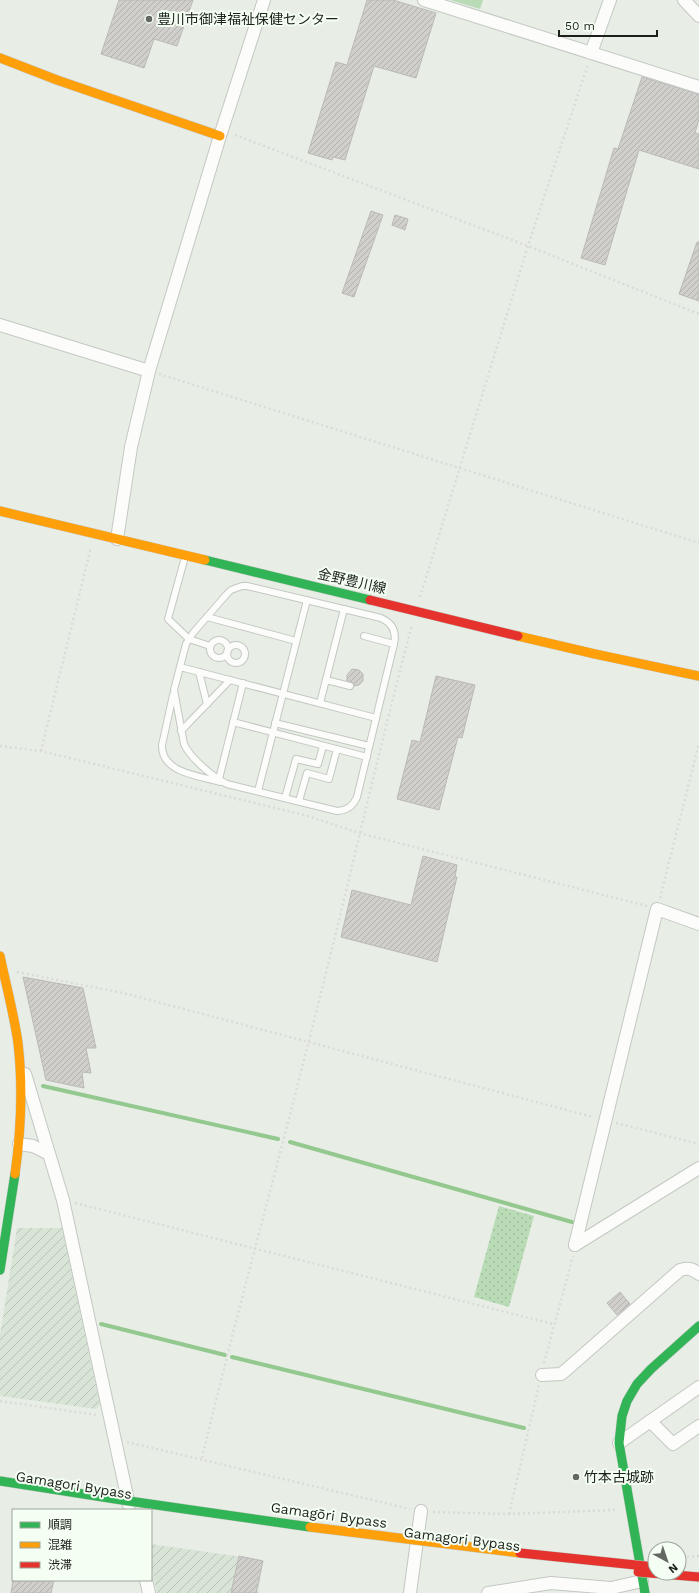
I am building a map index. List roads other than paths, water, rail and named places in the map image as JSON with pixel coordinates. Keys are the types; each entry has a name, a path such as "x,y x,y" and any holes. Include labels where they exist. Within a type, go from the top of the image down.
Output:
{"main road":[{"path":"0,58 57,80 220,136"},
{"name":"金野豊川線","path":"0,511 595,654 699,676"},
{"path":"0,956 6,1012 18,1054 21,1102 16,1181 4,1229 0,1270"},
{"path":"643,1587 619,1443 622,1416 628,1400 637,1384 651,1369 699,1326"},
{"name":"Gamagōri Bypass","path":"0,1481 90,1497 360,1534 504,1552 647,1566"},
{"name":"Gamagori Bypass","path":"0,1487 137,1509"},
{"name":"Gamagori Bypass","path":"152,1511 383,1544 558,1565 699,1577"}],"street":[{"path":"117,539 131,447 149,371 220,136 264,0"},
{"path":"424,0 699,87"},
{"path":"592,53 610,0"},
{"path":"684,0 699,16"},
{"path":"0,325 149,371"},
{"path":"699,924 658,909 575,1246 699,1168"},
{"path":"18,1054 63,1200 130,1509"},
{"path":"19,1144 33,1146 48,1154"},
{"path":"542,1375 561,1374 680,1270 687,1268 694,1269 699,1274"},
{"path":"619,1443 699,1387"},
{"path":"650,1421 673,1444 699,1426"},
{"path":"410,1593 421,1511"},
{"path":"146,1581 149,1593"},
{"path":"488,1593 551,1583 611,1588 643,1587"}],"lane":[{"path":"186,556 168,619 189,639 210,646"},
{"path":"242,586 247,586 381,618 392,626 395,633 394,644 357,797 350,808 343,811 337,811 227,784 176,769 166,760 162,745 180,667 189,639 207,617 231,590 242,586"},
{"path":"258,791 307,600"},
{"path":"320,703 344,609"},
{"path":"207,617 296,641"},
{"path":"364,636 394,644"},
{"path":"215,640 220,640 226,644 227,651 222,657 217,658 210,652 210,646 215,640"},
{"path":"180,667 376,718"},
{"path":"199,672 207,704"},
{"path":"181,731 230,680"},
{"path":"326,680 350,686"},
{"path":"219,779 243,684"},
{"path":"174,690 181,731 187,750 219,779 227,784"},
{"path":"233,722 367,757"},
{"path":"275,723 369,746"},
{"path":"285,798 296,759 318,764 323,746"},
{"path":"299,801 307,773 329,779 337,750"}],"waterway":[{"path":"43,1086 278,1139"},
{"path":"290,1142 572,1222"},
{"path":"101,1324 225,1355"},
{"path":"232,1357 524,1428"}],"place":[{"name":"豊川市御津福祉保健センター","path":"149,19"},
{"name":"竹本古城跡","path":"576,1477"}]}
